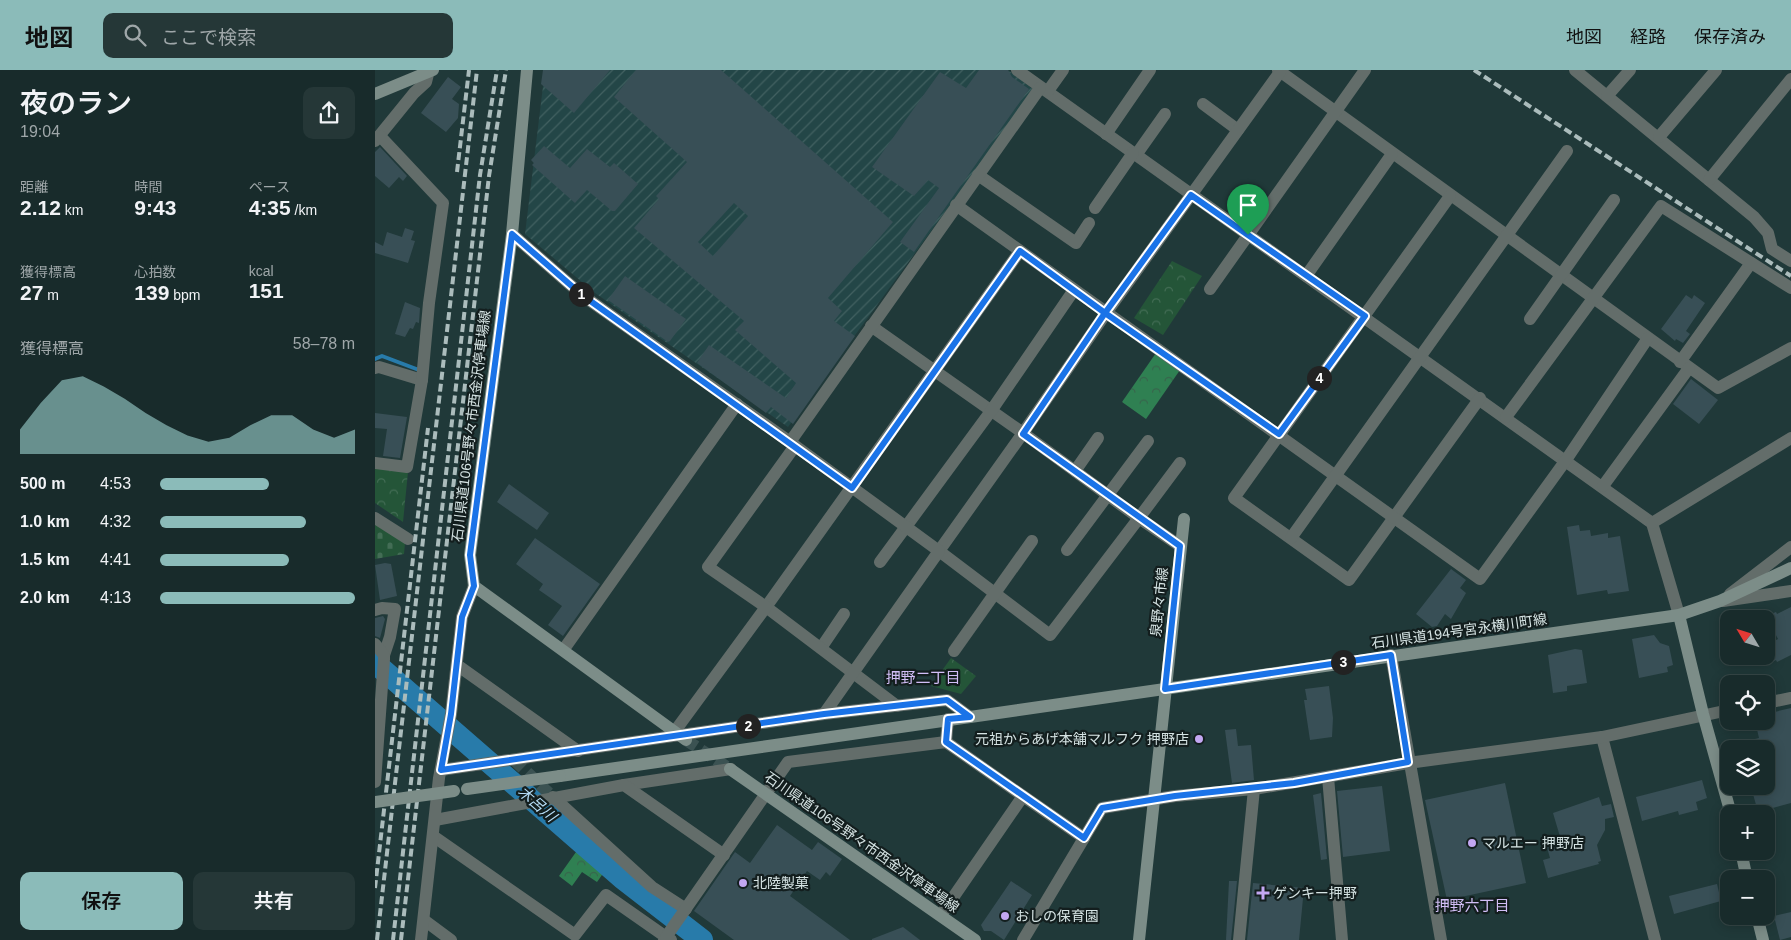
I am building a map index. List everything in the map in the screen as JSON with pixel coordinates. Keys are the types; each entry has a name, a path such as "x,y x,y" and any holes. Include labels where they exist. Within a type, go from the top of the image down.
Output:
{"main road":[{"path":"375,94 431,70"},
{"name":"石川県道106号野々市西金沢停車場線","path":"474,586 470,555 512,234 527,70"},
{"name":"泉野々市線","path":"1165,689 1184,519"},
{"name":"石川県道194号宮永横川町線","path":"375,802 1679,615 1721,602 1791,568"},
{"path":"474,586 681,736"},
{"path":"1679,615 1703,714 1728,805"},
{"path":"1139,940 1165,689"},
{"name":"石川県道106号野々市西金沢停車場線","path":"731,769 975,940"},
{"path":"1759,925 1763,940"}],"street":[{"path":"375,463 407,467 423,374 429,303 443,203 377,139 414,93 426,82 431,70"},
{"path":"1017,70 1480,398 1652,523 1679,615"},
{"path":"897,706 766,607 708,567 871,326 956,205 1044,89 1063,70"},
{"path":"1106,134 1150,70"},
{"path":"1210,289 1365,70"},
{"path":"1575,70 1659,137 1754,218 1767,233 1772,249 1791,261"},
{"path":"1607,96 1630,70"},
{"path":"1659,137 1716,70"},
{"path":"824,714 1023,434 1105,313 1279,71 1718,388 1791,348"},
{"path":"1709,180 1791,79"},
{"path":"1203,104 1238,130"},
{"path":"1095,208 1165,114"},
{"path":"1291,538 1567,151"},
{"path":"1306,276 1392,154"},
{"path":"978,175 1076,243 1089,223"},
{"path":"1450,196 1234,498 1349,580 1480,398"},
{"path":"1530,319 1614,200"},
{"path":"956,205 1480,579 1566,460 1648,338"},
{"path":"1506,417 1661,206 1791,288"},
{"path":"512,234 582,295 793,444 1050,635 1180,463"},
{"path":"681,736 766,607 1020,251"},
{"path":"1603,486 1751,262"},
{"path":"880,562 991,411 1074,290"},
{"path":"871,326 1180,546"},
{"path":"375,368 423,374"},
{"path":"564,650 737,404"},
{"path":"1075,471 1098,438"},
{"path":"1652,523 1791,438"},
{"path":"1067,550 1148,441"},
{"path":"375,518 408,538"},
{"path":"954,651 1032,542"},
{"path":"1721,602 1791,547"},
{"path":"421,940 441,770 451,714 462,617 474,586"},
{"path":"1721,602 1791,591"},
{"path":"375,610 382,608 395,609 379,688 375,782"},
{"path":"821,648 844,614"},
{"path":"375,644 384,657"},
{"path":"1391,655 1408,762 1441,940"},
{"path":"457,665 578,751"},
{"path":"1775,701 1791,698"},
{"path":"441,770 824,714 947,700 970,717"},
{"path":"1023,940 1102,808 1175,796 1254,789 1408,762 1602,737 1720,711"},
{"path":"946,742 948,719"},
{"path":"1602,737 1655,940"},
{"path":"433,836 575,935 606,895 668,936 788,762 946,742 1084,838"},
{"path":"435,820 624,785 731,769"},
{"path":"1328,777 1342,940"},
{"path":"624,785 724,854"},
{"path":"1239,940 1254,789"},
{"path":"941,916 1023,796"},
{"path":"550,798 652,887 685,910"},
{"path":"424,920 451,940"}],"shaded area":[{"path":"545,70 1008,70 1034,90 788,427 595,293 525,234"}],"green space":[{"path":"1172,261 1202,276 1163,335 1134,318"},
{"path":"1156,353 1180,370 1146,419 1122,402"},
{"path":"375,467 408,472 403,522 375,503"},
{"path":"375,523 405,543 404,554 375,559"},
{"path":"951,658 976,676 961,694 931,686"},
{"path":"581,845 609,865 597,882 582,872 572,886 559,876"}],"building":[{"path":"543,70 610,70 574,113 541,84"},
{"path":"636,70 721,70 893,222 828,298 842,311 834,321 855,336 793,424 771,407 766,413 697,363 709,345 786,398 796,383 735,330 744,321 634,228 659,199 656,196 687,162 614,97","holes":["734,203 748,216 713,256 698,242"]},
{"path":"979,70 1008,70 1012,77 1029,89 914,252 900,242 939,188 928,180 914,196 872,167 940,72 966,88"},
{"path":"448,77 461,87 452,99 459,104 458,118 446,132 421,113"},
{"path":"544,146 570,168 587,149 610,167 614,163 638,184 615,211 612,211 587,190 575,203 532,165 534,163 531,160"},
{"path":"380,147 407,176 403,181 399,177 389,188 375,176 375,152"},
{"path":"405,228 414,231 411,240 415,241 408,263 375,253 375,242 383,246 387,232 402,237"},
{"path":"625,276 686,319 670,341 668,342 608,300"},
{"path":"1686,295 1692,299 1694,295 1705,303 1686,331 1690,334 1683,343 1676,339 1675,341 1661,329"},
{"path":"405,302 420,308 419,323 416,322 413,329 410,328 405,337 395,334"},
{"path":"1691,379 1718,400 1699,424 1673,404"},
{"path":"375,413 407,417 400,458 383,456 387,429 375,428"},
{"path":"509,484 549,513 537,530 497,502"},
{"path":"1579,525 1580,531 1590,530 1591,536 1608,533 1608,538 1620,536 1629,591 1608,594 1607,590 1577,595 1567,527"},
{"path":"535,538 600,584 563,636 548,625 562,606 539,590 543,584 516,564"},
{"path":"391,564 397,596 380,600 375,565"},
{"path":"1451,569 1466,580 1460,588 1466,593 1451,619 1445,614 1437,626 1432,627 1416,614"},
{"path":"1791,607 1791,655 1777,662 1775,660 1775,640 1778,639 1775,633 1775,612 1777,614"},
{"path":"383,616 385,619 380,638 375,636 375,618"},
{"path":"1654,635 1660,643 1669,646 1673,665 1667,667 1668,672 1639,678 1632,639"},
{"path":"1575,649 1582,650 1587,683 1567,686 1567,691 1553,693 1548,655"},
{"path":"1329,686 1333,718 1332,737 1310,740 1304,700 1307,700 1305,689"},
{"path":"1791,708 1791,803 1775,807 1775,805 1756,805 1753,795 1775,795 1775,740 1755,739 1759,738 1757,730 1775,730 1775,712"},
{"path":"1236,729 1238,746 1251,745 1254,780 1232,783 1225,730"},
{"path":"1702,780 1707,798 1696,802 1698,810 1679,815 1678,811 1642,821 1636,797"},
{"path":"1505,783 1526,883 1447,900 1425,800"},
{"path":"1382,786 1390,851 1343,857 1337,791"},
{"path":"1321,793 1327,859 1321,860 1313,795"},
{"path":"1599,797 1602,806 1611,804 1614,817 1605,819 1605,830 1597,845 1601,861 1598,862 1599,864 1548,878 1543,860 1550,858 1546,844 1561,840 1553,813"},
{"name":"北陸製菓","path":"777,825 812,850 818,842 842,859 830,876 826,872 820,880 807,871 790,896 850,940 734,940 694,911 735,852 750,863"},
{"path":"1011,881 1032,895 1004,940 991,931 984,931 981,925"},
{"path":"1229,881 1237,881 1231,940 1226,940"},
{"path":"1253,883 1304,888 1299,940 1247,940"},
{"path":"1717,884 1720,901 1674,914 1669,896"},
{"path":"1791,912 1791,937 1780,940 1775,916"},
{"path":"903,927 920,940 872,940 872,939"}],"waterway":[{"path":"375,359 382,356 419,370"},
{"name":"木呂川","path":"375,663 622,878 702,940"}],"tunnel":[{"path":"686,740 730,769"},
{"path":"514,760 553,797"}],"railway":[{"path":"457,172 469,70"},
{"path":"377,940 477,70"},
{"path":"393,940 480,175 497,70"},
{"path":"401,940 489,176 506,70"},
{"path":"1474,70 1791,276"},
{"path":"375,888 428,428"}],"place":[{"name":"元祖からあげ本舗マルフク 押野店","path":"1199,739"},
{"name":"マルエー 押野店","path":"1472,843"},
{"name":"北陸製菓","path":"743,883"},
{"name":"ゲンキー押野","path":"1263,893"},
{"name":"おしの保育園","path":"1005,916"}],"district":[{"name":"押野二丁目","path":"923,678"},
{"name":"押野六丁目","path":"1472,906"}],"route":[{"path":"1248,235 1191,195 1105,313 1020,251 852,488 582,295 512,234 470,555 474,586 462,617 451,714 441,770 824,714 947,700 970,717 948,719 946,742 1084,838 1102,808 1175,796 1254,789 1294,783 1408,762 1391,655 1165,689 1180,546 1023,434 1105,313 1279,434 1365,316 1248,235"}]}
